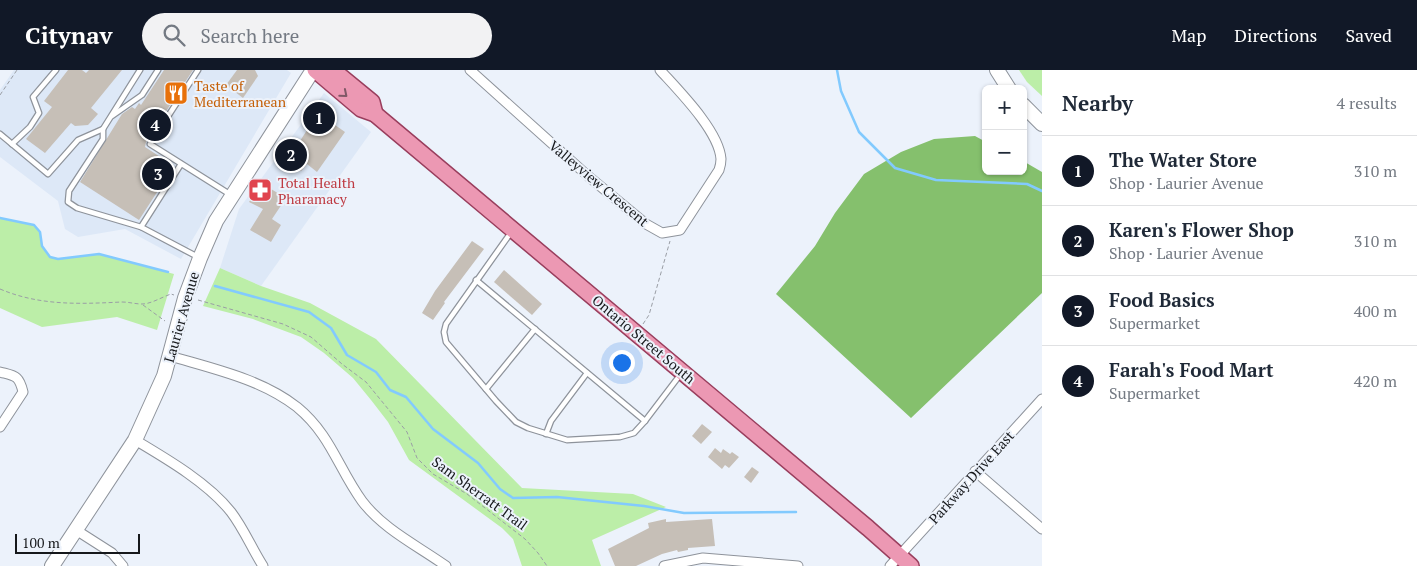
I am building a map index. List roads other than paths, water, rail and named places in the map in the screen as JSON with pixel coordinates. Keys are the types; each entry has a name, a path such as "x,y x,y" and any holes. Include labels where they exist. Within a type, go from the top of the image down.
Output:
{"main road":[{"name":"Ontario Street South","path":"314,70 361,109 375,114 636,333 895,561 911,566"},
{"name":"Ontario Street South","path":"333,70 372,102 375,114"}],"street":[{"name":"Laurier Avenue","path":"52,566 135,440 164,376 185,298 216,221 314,70"},
{"name":"Valleyview Crescent","path":"470,70 588,176 646,224 662,233 680,230 719,170 721,160 719,149 710,132 691,104 660,70"},
{"path":"997,70 1006,85"},
{"path":"1027,109 1042,124"},
{"path":"170,356 260,385 299,409 330,444 363,502 382,522 446,566"},
{"path":"0,372 18,379 22,392 0,427"},
{"name":"Parkway Drive East","path":"895,561 1042,399"},
{"path":"135,440 187,474 218,498 231,512 243,530 263,566"},
{"path":"975,471 1042,528"},
{"path":"76,530 112,553 123,566"},
{"path":"664,566 703,558 738,563 798,566"}],"lane":[{"path":"12,144 30,127 39,114 33,97 56,70"},
{"path":"0,134 48,174 78,140 103,129 140,70"},
{"path":"112,117 142,95 158,70"},
{"path":"198,70 150,144 232,195"},
{"path":"103,129 103,139 69,192 68,202 78,208 141,227 200,258"},
{"path":"141,227 181,164"},
{"path":"513,230 446,324 444,332 446,342 516,422 528,428 567,440 620,437 634,433 682,372"},
{"path":"476,280 645,421"},
{"path":"486,389 535,329"},
{"path":"546,434 551,422 587,373"}],"waterway":[{"path":"837,70 841,91 859,132 895,168 936,180 1027,184 1042,191"},
{"path":"0,218 34,225 40,232 42,246 50,257 58,259 99,254 168,272"},
{"path":"215,286 309,312 331,328 347,355 376,372 390,390 406,397 433,429 478,463 500,489 513,498 557,497 644,506 684,513 796,512"}],"place":[{"name":"Taste of Mediterranean","path":"176,93"},
{"name":"The Water Store","path":"319,118"},
{"name":"Farah's Food Mart","path":"155,125"},
{"name":"Karen's Flower Shop","path":"291,155"},
{"name":"Food Basics","path":"158,174"},
{"name":"Total Health Pharamacy","path":"260,190"}]}
